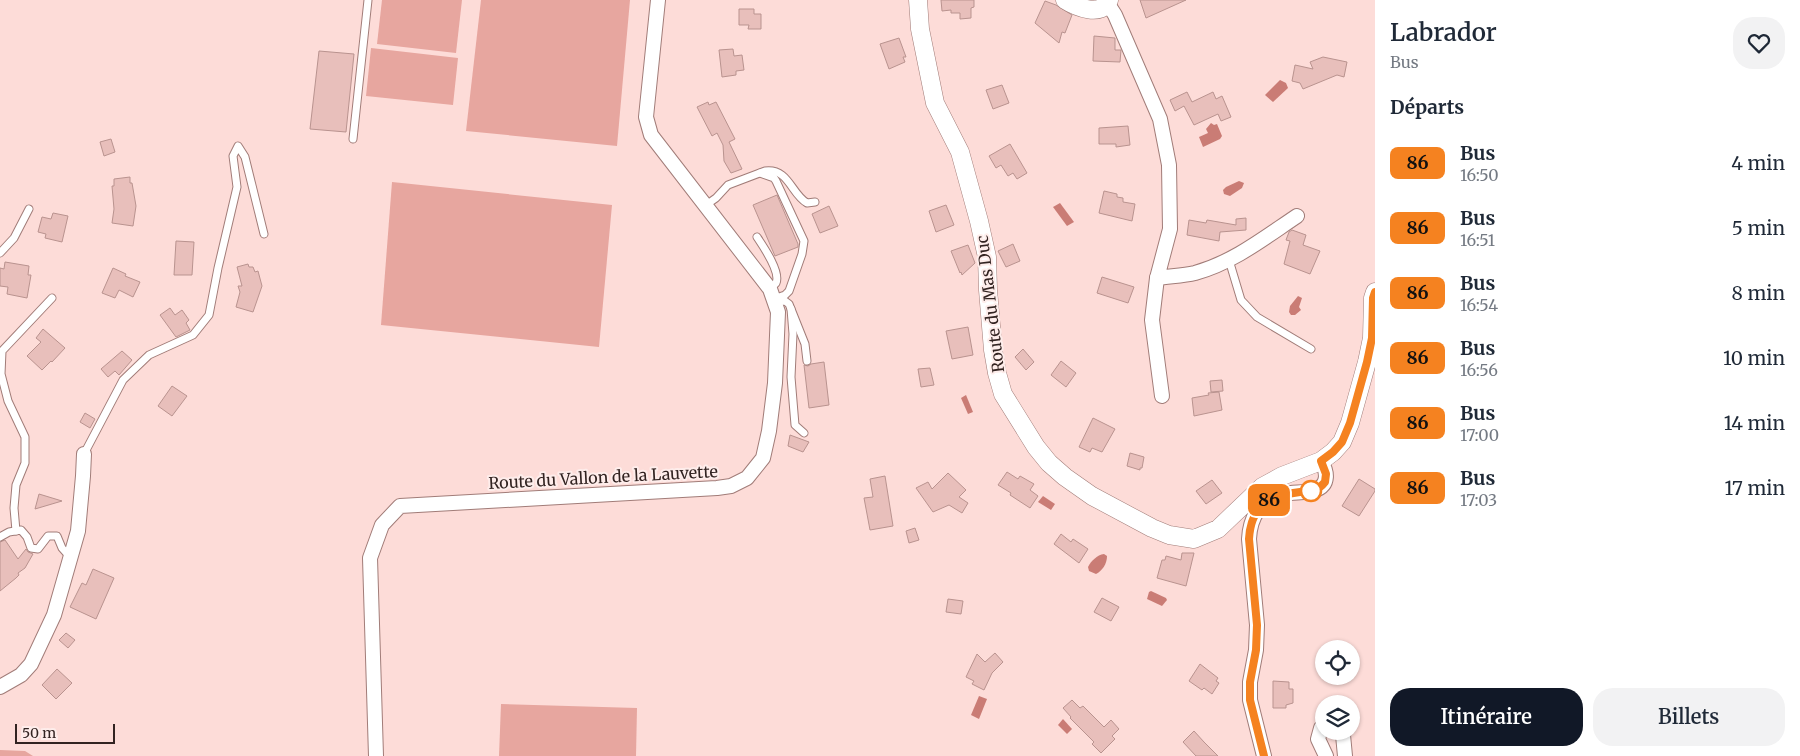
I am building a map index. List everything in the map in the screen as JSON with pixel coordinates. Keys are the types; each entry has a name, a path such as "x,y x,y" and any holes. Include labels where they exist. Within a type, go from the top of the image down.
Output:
{"street":[{"name":"Route du Vallon de la Lauvette","path":"376,756 370,558 382,525 400,506 717,488 731,486 747,478 763,458 769,431 775,383 778,312 773,297 706,205 650,135 646,117 658,0"},
{"name":"Route du Mas Duc","path":"918,0 920,29 936,103 960,152 980,221 987,257 991,332 997,373 1003,394 1036,447 1049,463 1092,496 1152,528 1169,535 1194,539 1218,528 1262,487 1282,476 1321,461 1342,442 1350,423 1369,354 1375,292"},
{"path":"1065,0 1090,10 1100,10 1108,2 1119,23 1160,119 1169,165 1170,229 1157,278 1152,320 1162,396"},
{"path":"1157,278 1194,273 1230,260 1297,216"},
{"path":"0,687 21,674 31,664 54,615 78,531 84,454"},
{"path":"1264,756 1250,700 1250,682 1256,650 1257,625 1249,539 1250,526 1259,508 1272,498 1282,494 1316,490 1322,486 1325,482 1326,474 1321,461"},
{"path":"1318,740 1326,756"},
{"path":"1343,740 1345,756"}],"lane":[{"path":"353,139 368,0"},
{"path":"84,454 123,380 149,355 193,335 209,315 237,187 233,156 238,146 245,157 264,234"},
{"path":"706,205 728,186 771,170 778,172 788,180 803,201 807,203 815,202"},
{"path":"760,173 774,178 804,241 802,254 789,291 786,295 773,297"},
{"path":"0,253 14,238 29,209"},
{"path":"757,237 772,261 777,279 773,297"},
{"path":"1230,260 1241,300 1257,317 1310,349"},
{"path":"773,297 789,304 805,344 807,361"},
{"path":"16,531 14,508 16,485 25,463 25,437 8,401 1,374 2,351 52,298"},
{"path":"791,309 793,334 791,377 795,425 804,433"},
{"path":"0,537 21,530 27,537 30,548 38,549 48,536 57,536 62,548 70,557"}],"shaded area":[{"path":"382,0 462,0 456,53 377,44"},
{"path":"481,0 630,0 617,146 466,131"},
{"path":"371,48 458,58 453,105 366,96"},
{"path":"1280,80 1286,83 1288,88 1273,102 1265,95"},
{"path":"1211,123 1217,124 1222,136 1220,139 1203,147 1199,137 1208,133 1206,129"},
{"path":"1239,181 1244,183 1242,188 1230,196 1224,194 1223,190 1226,187"},
{"path":"392,182 612,205 599,347 381,325"},
{"path":"1060,203 1074,222 1067,226 1053,207"},
{"path":"1298,296 1302,298 1299,307 1301,310 1295,315 1291,315 1289,312 1290,306"},
{"path":"966,395 973,412 968,414 961,398"},
{"path":"1043,496 1055,504 1051,510 1038,502"},
{"path":"1104,554 1107,556 1107,559 1102,569 1096,574 1089,571 1088,567 1093,561"},
{"path":"1151,591 1166,598 1167,600 1162,606 1147,599"},
{"path":"979,696 987,699 979,719 971,715"},
{"path":"501,704 637,708 636,756 499,756"},
{"path":"1063,719 1072,729 1067,734 1058,725"},
{"path":"0,750 25,751 33,756 0,756"}],"building":[{"path":"941,0 974,0 974,7 971,8 971,18 960,19 960,13 951,13 951,10 942,11"},
{"path":"1140,0 1186,0 1146,18"},
{"path":"1045,1 1056,5 1072,15 1065,33 1062,32 1059,43 1035,23"},
{"path":"739,9 754,9 754,14 761,14 761,29 748,29 749,25 739,25"},
{"path":"1094,36 1115,38 1115,50 1121,50 1120,62 1093,61"},
{"path":"899,38 906,57 903,57 905,62 889,69 880,44"},
{"path":"733,49 734,56 742,55 744,70 736,71 736,75 722,77 719,50"},
{"path":"319,51 354,54 346,132 310,129"},
{"path":"1323,57 1347,62 1344,77 1337,75 1303,89 1300,83 1292,81 1295,65 1313,69 1310,62"},
{"path":"1002,85 1009,103 993,109 986,90"},
{"path":"1187,92 1192,102 1213,92 1216,99 1222,96 1231,117 1221,121 1218,114 1194,125 1184,106 1175,111 1170,100"},
{"path":"708,102 709,105 716,102 735,139 729,142 742,169 731,173 724,161 723,145 717,133 712,136 697,107"},
{"path":"1128,126 1130,145 1116,147 1116,144 1099,144 1099,128"},
{"path":"111,139 115,152 104,156 100,142"},
{"path":"1010,144 1027,173 1017,179 1013,173 1008,176 1001,165 996,168 989,156"},
{"path":"130,177 136,206 133,226 112,223 114,209 112,186 114,186 114,179"},
{"path":"1104,191 1117,194 1117,197 1123,198 1123,202 1135,204 1132,221 1099,213"},
{"path":"777,195 798,247 775,256 753,205"},
{"path":"946,205 954,225 936,232 929,211"},
{"path":"829,206 838,226 820,233 812,214"},
{"path":"53,213 68,216 62,242 45,238 46,234 38,232 42,217 51,219"},
{"path":"1246,218 1246,230 1220,232 1219,241 1187,235 1189,220 1206,223 1207,220 1236,225 1236,219"},
{"path":"1292,230 1306,235 1303,245 1320,251 1310,274 1284,264 1290,241 1286,240 1289,232"},
{"path":"176,241 194,242 192,275 174,275"},
{"path":"1013,244 1020,261 1006,267 998,251"},
{"path":"968,245 975,263 962,275 951,251"},
{"path":"5,262 29,266 28,275 31,275 27,298 7,294 8,287 0,286 0,268 4,269"},
{"path":"248,264 249,267 253,267 255,272 258,271 262,286 253,312 236,307 240,292 238,286 242,286 237,267"},
{"path":"113,268 126,274 125,276 140,282 133,297 119,290 115,298 102,293"},
{"path":"1102,277 1134,287 1128,303 1097,293"},
{"path":"170,308 175,315 182,310 189,320 186,323 190,330 176,337 160,315"},
{"path":"968,327 973,355 952,359 946,331"},
{"path":"43,329 65,348 42,370 27,356 41,342 36,338"},
{"path":"1023,349 1034,362 1026,370 1015,357"},
{"path":"122,351 132,360 119,375 115,371 108,377 101,369"},
{"path":"1061,361 1076,373 1066,387 1051,375"},
{"path":"824,362 829,405 809,408 804,365 808,366"},
{"path":"930,368 934,385 921,387 918,369"},
{"path":"1222,380 1223,391 1211,392 1210,381"},
{"path":"172,386 187,396 172,416 158,406"},
{"path":"1219,392 1222,410 1194,416 1192,398"},
{"path":"85,413 95,419 90,428 80,422"},
{"path":"1093,418 1115,429 1102,452 1092,448 1090,452 1079,447"},
{"path":"790,435 809,442 803,452 788,446"},
{"path":"1130,453 1144,457 1140,470 1127,466"},
{"path":"1007,472 1018,479 1020,476 1034,484 1030,490 1038,496 1030,508 998,485"},
{"path":"948,473 966,490 959,497 968,503 962,513 949,505 933,512 916,488 928,482 932,489"},
{"path":"885,476 893,526 870,530 864,498 873,497 870,479"},
{"path":"1359,479 1375,489 1375,491 1359,516 1342,506"},
{"path":"1212,480 1222,493 1206,504 1196,491"},
{"path":"39,494 62,501 35,509"},
{"path":"915,528 919,540 909,543 906,531"},
{"path":"1061,534 1071,542 1073,539 1088,549 1079,563 1054,544"},
{"path":"5,540 18,559 26,549 33,554 25,568 18,573 19,575 0,591 0,542"},
{"path":"1182,553 1194,553 1186,586 1157,578 1162,560 1165,560 1166,556 1181,560"},
{"path":"93,569 114,578 96,619 70,607 82,583 86,585"},
{"path":"1102,598 1119,607 1111,621 1094,612"},
{"path":"948,599 963,601 961,614 946,612"},
{"path":"66,633 75,640 68,648 59,640"},
{"path":"995,653 1003,662 992,673 984,690 972,684 974,681 966,677 977,654 985,662"},
{"path":"1200,664 1218,678 1216,681 1219,683 1212,694 1189,681"},
{"path":"57,669 72,683 56,699 42,685"},
{"path":"1273,681 1289,682 1289,689 1293,689 1293,703 1286,705 1286,708 1273,708"},
{"path":"1072,700 1080,708 1083,706 1104,727 1111,720 1119,729 1112,736 1115,739 1101,753 1092,744 1094,742 1070,718 1063,708"},
{"path":"1194,731 1218,756 1196,756 1183,742"}],"bus line":[{"name":"86","path":"1264,756 1252,712 1249,691 1256,650 1257,625 1249,539 1250,526 1259,508 1272,498 1282,494 1316,490 1325,482 1325,467 1321,461 1342,442 1350,423 1367,362 1372,338 1373,298 1375,292"}]}
